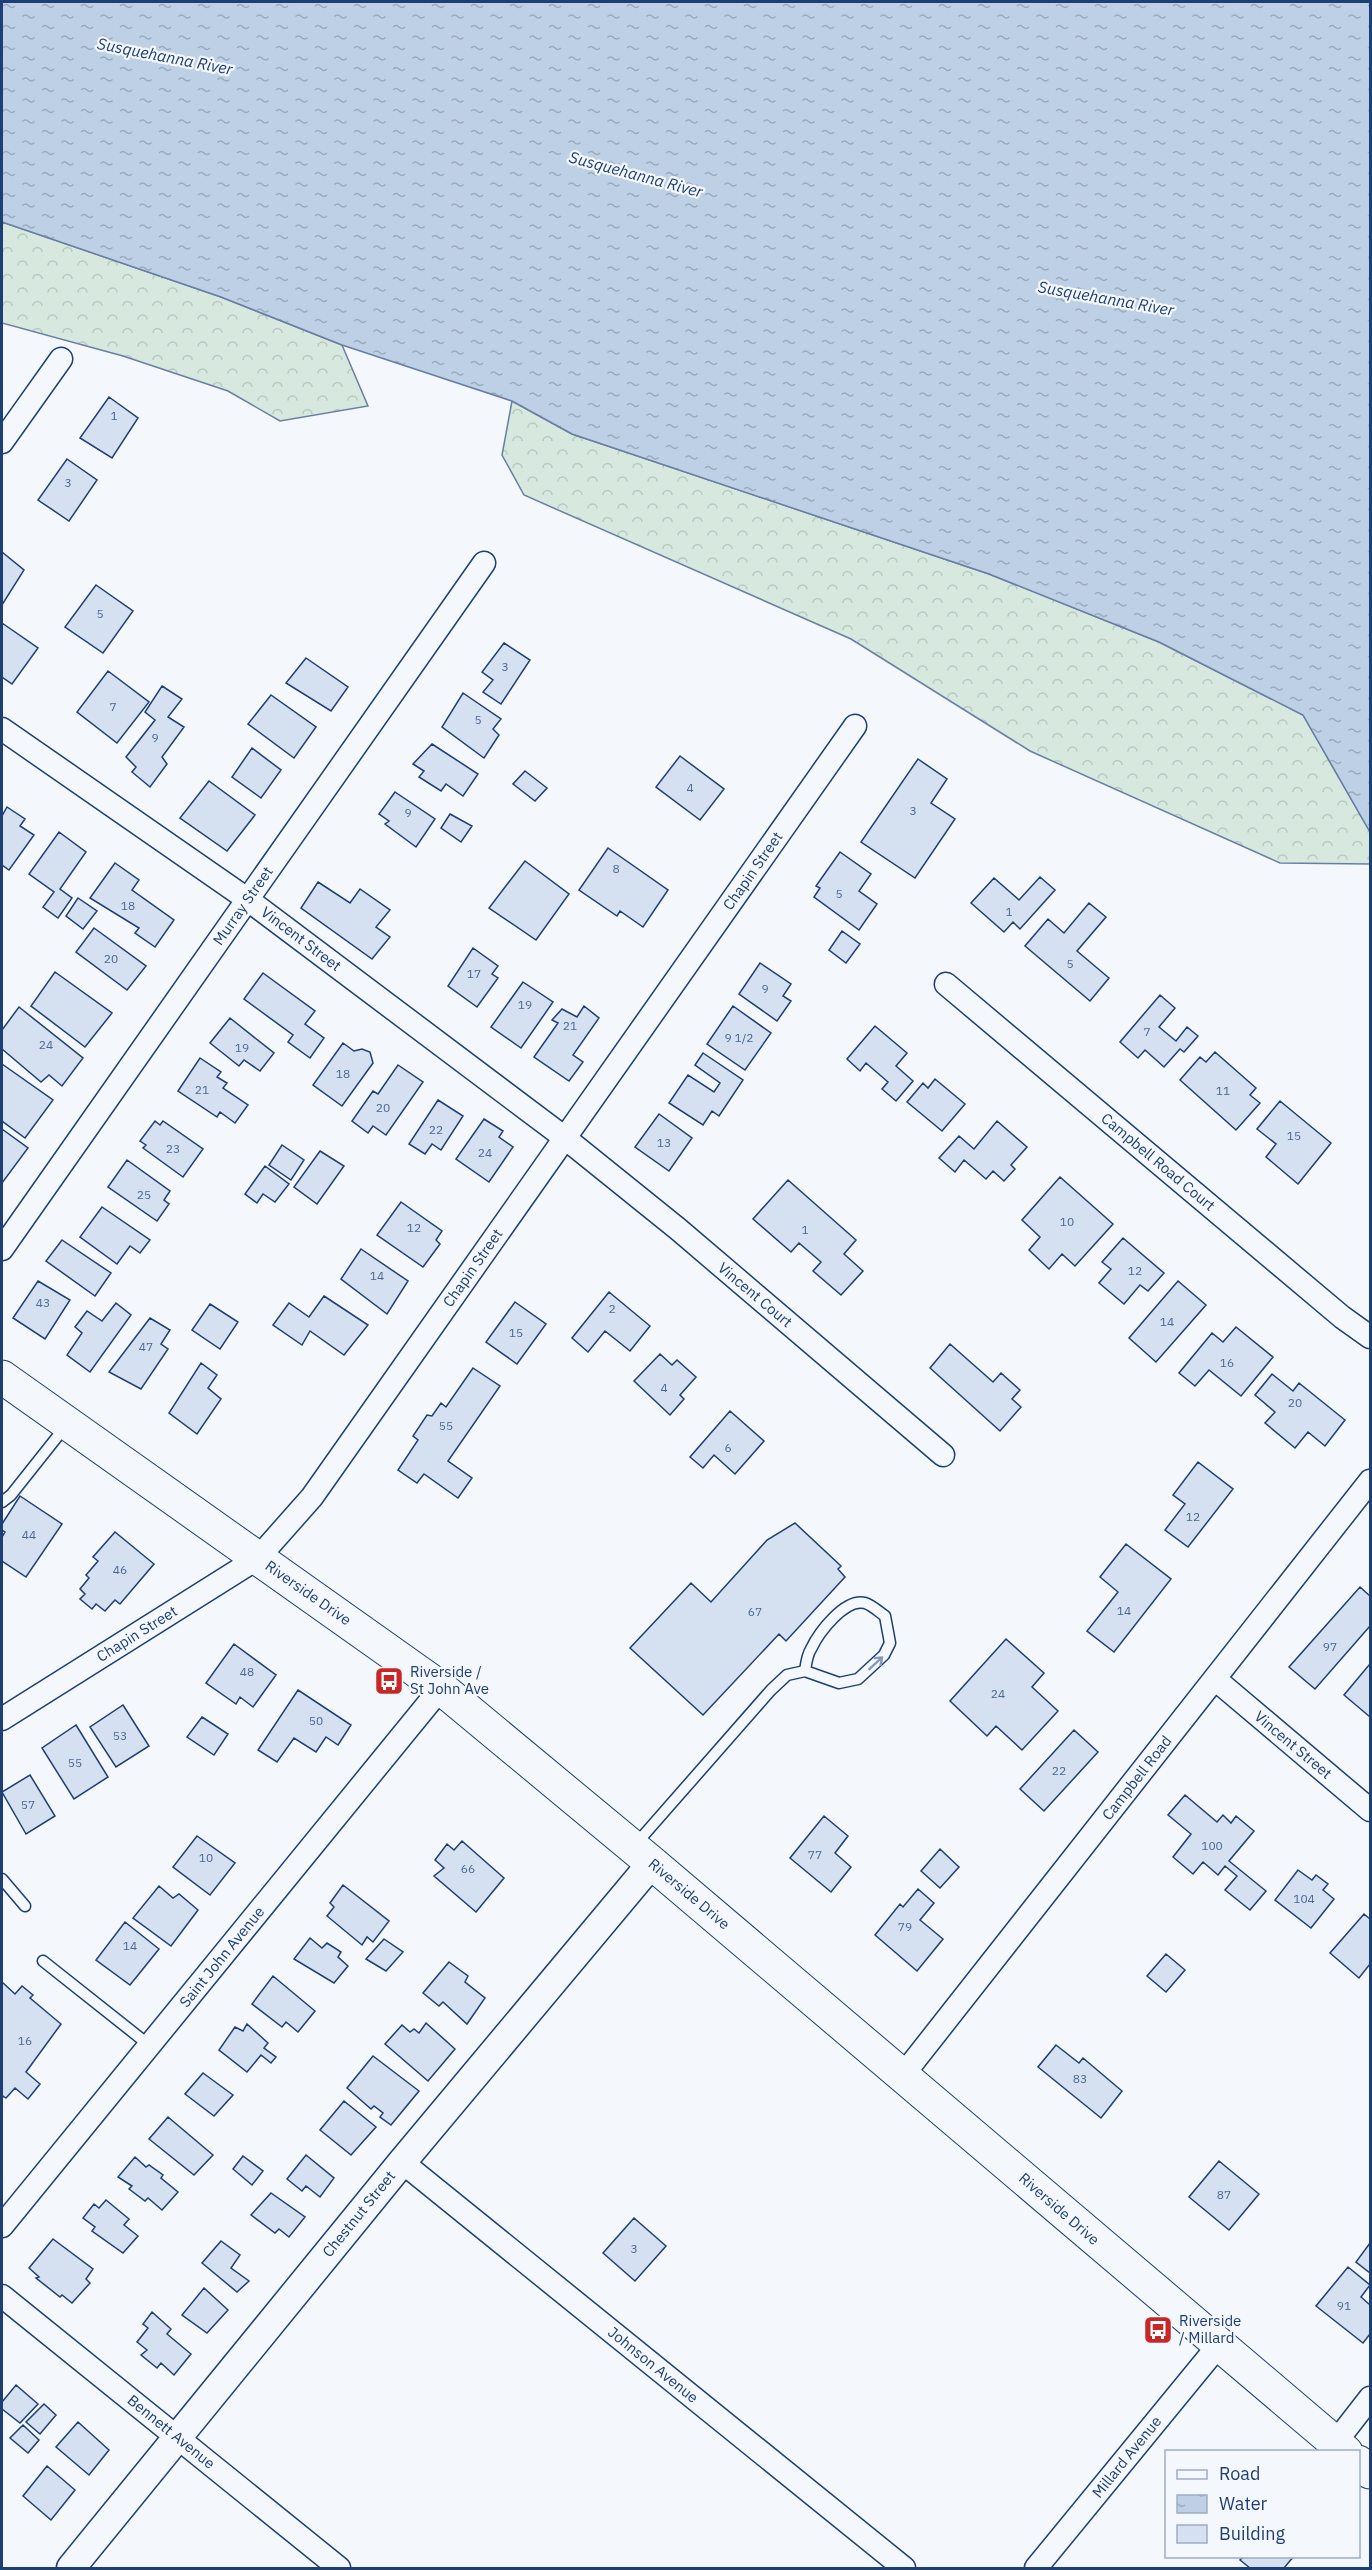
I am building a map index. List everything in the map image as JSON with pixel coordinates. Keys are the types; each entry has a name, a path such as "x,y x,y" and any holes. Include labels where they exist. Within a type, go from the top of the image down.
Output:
{"main road":[{"name":"Riverside Drive","path":"2,1377 441,1688 903,2075 1218,2346 1344,2450"}],"street":[{"path":"2,442 61,359"},
{"name":"Murray Street","path":"2,1249 484,563"},
{"name":"Chapin Street","path":"2,1719 258,1558 312,1497 855,726"},
{"name":"Vincent Street","path":"2,729 247,899 565,1138"},
{"name":"Campbell Road Court","path":"946,984 1342,1317 1371,1337"},
{"name":"Vincent Court","path":"565,1138 678,1229 943,1455"},
{"name":"Campbell Road","path":"903,2075 1371,1481"},
{"name":"Vincent Street","path":"1215,1679 1371,1810"},
{"name":"Saint John Avenue","path":"2,2226 441,1688"},
{"name":"Chestnut Street","path":"71,2568 402,2162 642,1855"},
{"name":"Johnson Avenue","path":"402,2162 904,2568"},
{"name":"Bennett Avenue","path":"2,2296 339,2568"},
{"name":"Millard Avenue","path":"1036,2568 1218,2346"},
{"path":"1347,2450 1371,2398"}],"lane":[{"path":"2,1502 11,1495 67,1424"},
{"path":"642,1855 771,1690 787,1675 805,1671 839,1683 858,1679 884,1655 890,1643 885,1616 868,1603 857,1602 844,1609 818,1636 809,1651 805,1671"},
{"path":"2,1879 25,1906"},
{"path":"43,1961 149,2045"}],"green space":[{"path":"2,222 221,297 342,345 368,406 280,421 228,391 123,356 2,323"},
{"path":"512,401 572,434 989,574 1159,642 1303,715 1370,832 1370,864 1280,863 1030,751 851,639 524,495 502,455"}],"water":[{"name":"Susquehanna River","path":"2,2 1370,2 1370,832 1303,715 1159,642 989,574 572,434 512,401 342,345 221,297 2,222"}],"building":[{"path":"109,397 138,418 112,458 80,438"},
{"path":"67,459 97,480 69,521 38,500"},
{"path":"2,552 24,570 2,605"},
{"path":"96,585 133,611 103,653 65,627"},
{"path":"2,623 38,648 12,684 2,677"},
{"path":"504,643 530,660 501,704 483,692 493,680 482,672"},
{"path":"306,658 348,687 331,711 286,683"},
{"path":"108,671 149,702 117,743 77,712"},
{"path":"162,686 182,699 168,717 184,727 162,757 167,764 150,787 132,772 136,767 126,757 155,720 145,712"},
{"path":"463,693 501,719 493,729 499,735 484,758 442,727"},
{"path":"271,695 316,727 294,758 248,724"},
{"path":"432,744 478,774 463,796 446,784 441,791 419,777 424,771 413,764"},
{"path":"252,748 281,770 261,798 232,777"},
{"path":"680,756 724,789 700,820 656,787"},
{"path":"918,759 947,779 931,803 955,819 915,878 861,842"},
{"path":"525,771 547,788 535,801 513,784"},
{"path":"209,781 255,815 227,851 180,818"},
{"path":"395,792 435,819 416,847 385,824 389,821 379,814"},
{"path":"7,807 25,819 20,826 34,835 9,870 2,865 2,816"},
{"path":"450,814 472,826 461,842 441,828"},
{"path":"59,832 86,852 60,889 72,898 58,918 43,907 54,892 29,874"},
{"path":"608,848 668,890 643,927 620,911 617,916 579,890"},
{"path":"840,852 871,874 859,891 877,904 859,930 814,897 820,888 816,886"},
{"path":"525,861 569,894 536,940 489,908"},
{"path":"115,863 139,880 132,890 174,920 155,947 135,933 139,928 90,898"},
{"path":"1040,877 1055,890 1020,929 1013,922 1004,932 971,903 994,878 1019,900"},
{"path":"318,882 350,903 360,889 390,910 376,927 390,937 372,959 301,908"},
{"path":"78,898 97,911 83,929 66,916"},
{"path":"1089,903 1106,917 1077,951 1109,978 1090,1001 1025,946 1048,919 1064,933"},
{"path":"94,928 146,966 127,990 76,952"},
{"path":"842,931 860,944 846,963 829,950"},
{"path":"473,948 498,966 492,974 498,978 477,1007 448,986"},
{"path":"760,963 791,984 783,996 791,1001 777,1021 739,994"},
{"path":"55,972 112,1013 85,1047 31,1006"},
{"path":"263,973 315,1011 305,1024 324,1038 310,1058 288,1042 293,1035 244,999"},
{"path":"523,982 553,1002 521,1048 491,1027"},
{"path":"1160,995 1175,1008 1159,1027 1176,1041 1187,1027 1198,1036 1184,1052 1180,1049 1164,1067 1145,1050 1138,1058 1120,1042"},
{"path":"584,1006 599,1018 573,1055 583,1062 569,1081 534,1057 558,1023 552,1020 562,1009 577,1017"},
{"path":"733,1006 771,1033 745,1070 707,1044"},
{"path":"19,1007 83,1058 62,1086 49,1075 41,1082 2,1049 2,1030"},
{"path":"230,1018 274,1053 260,1071 244,1060 239,1066 210,1043"},
{"path":"875,1026 907,1053 896,1066 913,1081 896,1101 882,1089 888,1082 866,1063 860,1071 847,1059"},
{"path":"343,1043 354,1051 362,1049 370,1052 373,1063 342,1106 313,1085"},
{"path":"1215,1052 1256,1088 1250,1095 1260,1103 1236,1130 1180,1080 1200,1057 1206,1062"},
{"path":"703,1053 743,1080 719,1116 712,1111 703,1125 669,1103 688,1075 714,1092 720,1083 695,1065"},
{"path":"200,1058 221,1072 217,1077 227,1083 223,1088 248,1105 235,1123 220,1112 217,1117 178,1091"},
{"path":"2,1064 53,1100 25,1138 2,1121"},
{"path":"398,1065 423,1082 386,1135 373,1126 368,1133 352,1121 373,1091 378,1094"},
{"path":"935,1079 965,1104 942,1131 907,1102 923,1083 928,1088"},
{"path":"438,1100 463,1116 441,1150 432,1144 425,1154 409,1144"},
{"path":"1280,1101 1331,1143 1298,1184 1266,1157 1276,1144 1257,1129"},
{"path":"659,1114 692,1138 669,1171 635,1147"},
{"path":"484,1119 503,1131 499,1137 513,1147 489,1182 456,1159"},
{"path":"155,1121 160,1125 163,1121 203,1149 183,1177 143,1148 146,1145 140,1141"},
{"path":"997,1121 1027,1147 1011,1165 1015,1169 1004,1181 993,1171 986,1179 964,1160 955,1172 939,1158 959,1136 974,1149"},
{"path":"2,1129 28,1148 2,1183"},
{"path":"282,1145 304,1160 291,1180 269,1165"},
{"path":"320,1151 344,1166 317,1204 294,1187"},
{"path":"127,1160 170,1191 164,1200 169,1204 157,1221 108,1187"},
{"path":"265,1166 289,1184 275,1202 263,1194 257,1203 245,1194"},
{"path":"1060,1177 1113,1224 1075,1266 1062,1254 1049,1269 1029,1250 1040,1237 1022,1220"},
{"path":"788,1180 856,1240 844,1254 863,1271 841,1295 813,1271 821,1262 799,1243 791,1252 753,1219"},
{"path":"401,1202 442,1231 436,1240 440,1244 423,1267 377,1235"},
{"path":"102,1207 150,1240 140,1253 130,1246 117,1264 80,1237"},
{"path":"1123,1238 1164,1273 1148,1291 1140,1285 1124,1304 1099,1283 1111,1269 1102,1262"},
{"path":"62,1240 111,1273 95,1296 46,1261"},
{"path":"361,1249 408,1281 387,1314 341,1279"},
{"path":"38,1281 70,1300 45,1339 13,1318"},
{"path":"1178,1281 1206,1305 1156,1362 1129,1338"},
{"path":"609,1292 650,1326 630,1351 605,1331 588,1352 572,1338"},
{"path":"324,1296 368,1325 344,1355 310,1331 302,1345 273,1325 289,1303 309,1317"},
{"path":"515,1302 546,1324 517,1364 486,1342"},
{"path":"116,1303 131,1315 90,1372 67,1355 82,1333 75,1327 87,1311 102,1321"},
{"path":"210,1304 238,1322 220,1349 192,1330"},
{"path":"150,1318 170,1330 161,1344 168,1349 141,1389 109,1372"},
{"path":"1236,1327 1273,1357 1241,1396 1209,1370 1195,1386 1179,1373 1212,1333 1223,1342"},
{"path":"950,1344 993,1382 1001,1373 1020,1390 1012,1399 1021,1407 1000,1431 930,1368"},
{"path":"660,1354 672,1365 677,1360 696,1377 680,1395 684,1399 670,1415 634,1381"},
{"path":"201,1363 217,1375 208,1388 221,1399 197,1434 169,1413"},
{"path":"473,1368 500,1386 448,1461 472,1478 458,1498 424,1474 417,1483 398,1470 418,1440 413,1436 427,1415 432,1416 441,1403 446,1407"},
{"path":"1272,1374 1293,1391 1299,1383 1345,1420 1325,1446 1308,1432 1295,1448 1265,1423 1275,1412 1255,1395"},
{"path":"730,1411 764,1441 735,1474 714,1455 703,1468 690,1457"},
{"path":"1198,1462 1233,1489 1188,1547 1165,1530 1185,1504 1173,1495"},
{"path":"20,1496 62,1524 26,1577 2,1561 2,1537 5,1532 2,1530 2,1524"},
{"path":"795,1523 841,1566 838,1569 845,1577 786,1641 779,1634 703,1715 630,1648 691,1583 711,1602 767,1540"},
{"path":"115,1532 154,1564 120,1604 115,1600 105,1611 96,1604 92,1609 80,1599 85,1594 80,1589 89,1578 86,1575 98,1561 93,1557"},
{"path":"1126,1544 1171,1579 1114,1652 1087,1631 1118,1592 1100,1577"},
{"path":"1360,1587 1370,1596 1370,1626 1315,1689 1289,1667"},
{"path":"1006,1639 1044,1673 1032,1687 1058,1711 1022,1750 996,1726 987,1736 950,1701"},
{"path":"234,1644 276,1675 253,1707 240,1697 236,1704 206,1683"},
{"path":"1370,1666 1370,1717 1344,1695"},
{"path":"298,1690 351,1725 338,1745 326,1737 316,1752 294,1738 277,1762 258,1750"},
{"path":"123,1705 149,1746 116,1767 90,1727"},
{"path":"202,1717 228,1734 214,1755 187,1737"},
{"path":"76,1725 108,1777 74,1799 42,1748"},
{"path":"1074,1730 1098,1752 1044,1811 1020,1789"},
{"path":"30,1775 55,1816 26,1834 2,1792"},
{"path":"1185,1795 1217,1822 1223,1815 1231,1823 1236,1816 1254,1831 1229,1861 1266,1891 1250,1910 1225,1890 1237,1876 1225,1866 1218,1875 1203,1862 1193,1874 1173,1857 1191,1834 1168,1815"},
{"path":"824,1816 848,1836 835,1853 851,1867 831,1892 790,1858"},
{"path":"197,1836 235,1863 210,1895 173,1867"},
{"path":"462,1841 504,1878 476,1912 434,1876 444,1868 435,1860 447,1844 454,1850"},
{"path":"940,1849 959,1867 940,1888 921,1871"},
{"path":"1298,1870 1312,1880 1316,1875 1328,1884 1323,1890 1334,1899 1311,1928 1275,1900"},
{"path":"343,1885 389,1921 373,1942 367,1937 362,1945 327,1916 334,1907 330,1903"},
{"path":"159,1886 173,1898 179,1894 198,1910 171,1946 133,1918"},
{"path":"918,1889 934,1903 920,1920 943,1939 917,1971 875,1935 900,1904 903,1907"},
{"path":"1364,1914 1370,1919 1370,1964 1359,1978 1330,1953"},
{"path":"125,1922 159,1949 130,1985 96,1960"},
{"path":"310,1938 322,1948 327,1943 341,1952 338,1957 348,1966 334,1983 294,1959"},
{"path":"384,1939 403,1952 386,1971 366,1959"},
{"path":"1166,1954 1185,1970 1166,1992 1147,1976"},
{"path":"449,1962 468,1976 465,1982 485,1998 467,2024 443,2002 439,2006 423,1993"},
{"path":"273,1976 315,2011 298,2032 286,2022 282,2027 252,2004"},
{"path":"2,1982 15,1994 22,1986 33,1995 30,1998 61,2024 26,2072 40,2084 28,2099 15,2088 6,2098 3,2096 2,2098"},
{"path":"426,2023 455,2049 428,2081 385,2044 402,2025 410,2032 414,2029 419,2033"},
{"path":"247,2024 268,2043 264,2048 276,2057 271,2063 261,2055 247,2072 219,2050 235,2027 243,2031"},
{"path":"1056,2045 1079,2063 1083,2058 1122,2091 1101,2118 1038,2067"},
{"path":"373,2056 419,2091 391,2125 380,2117 383,2113 374,2106 371,2109 347,2088"},
{"path":"203,2073 233,2095 214,2116 185,2094"},
{"path":"344,2101 376,2127 351,2155 320,2130"},
{"path":"168,2117 213,2155 194,2175 149,2139"},
{"path":"306,2155 334,2178 320,2197 306,2186 302,2191 287,2179"},
{"path":"243,2156 263,2171 252,2185 233,2169"},
{"path":"135,2157 146,2167 149,2165 163,2175 161,2178 178,2192 162,2210 148,2198 145,2201 129,2189 132,2186 118,2177"},
{"path":"1219,2161 1259,2194 1229,2230 1189,2197"},
{"path":"271,2193 305,2217 289,2237 279,2229 275,2233 251,2215"},
{"path":"106,2200 129,2219 124,2225 138,2236 123,2253 92,2231 95,2227 83,2218 94,2204 99,2208"},
{"path":"634,2218 666,2246 635,2281 603,2253"},
{"path":"53,2239 93,2269 86,2279 90,2283 72,2303 62,2295 60,2297 36,2278 39,2277 29,2268"},
{"path":"221,2241 240,2255 231,2268 249,2281 237,2292 202,2263"},
{"path":"1370,2243 1370,2273 1356,2262"},
{"path":"1348,2267 1370,2285 1361,2297 1370,2305 1370,2334 1363,2343 1316,2306"},
{"path":"204,2288 228,2310 207,2333 182,2315"},
{"path":"152,2312 171,2329 167,2334 191,2354 174,2375 161,2363 157,2368 141,2355 147,2350 137,2342 148,2328 143,2324"},
{"path":"16,2385 38,2404 20,2423 2,2409 2,2402"},
{"path":"44,2404 56,2415 40,2434 26,2422"},
{"path":"78,2422 109,2450 89,2475 56,2447"},
{"path":"23,2425 39,2440 28,2453 10,2438"},
{"path":"47,2466 75,2490 51,2520 23,2496"},
{"path":"1242,2558 1292,2558 1284,2568 1250,2568 1240,2560"}],"place":[{"name":"Riverside / St John Ave","path":"389,1681"},
{"name":"Riverside / Millard","path":"1158,2330"}]}
